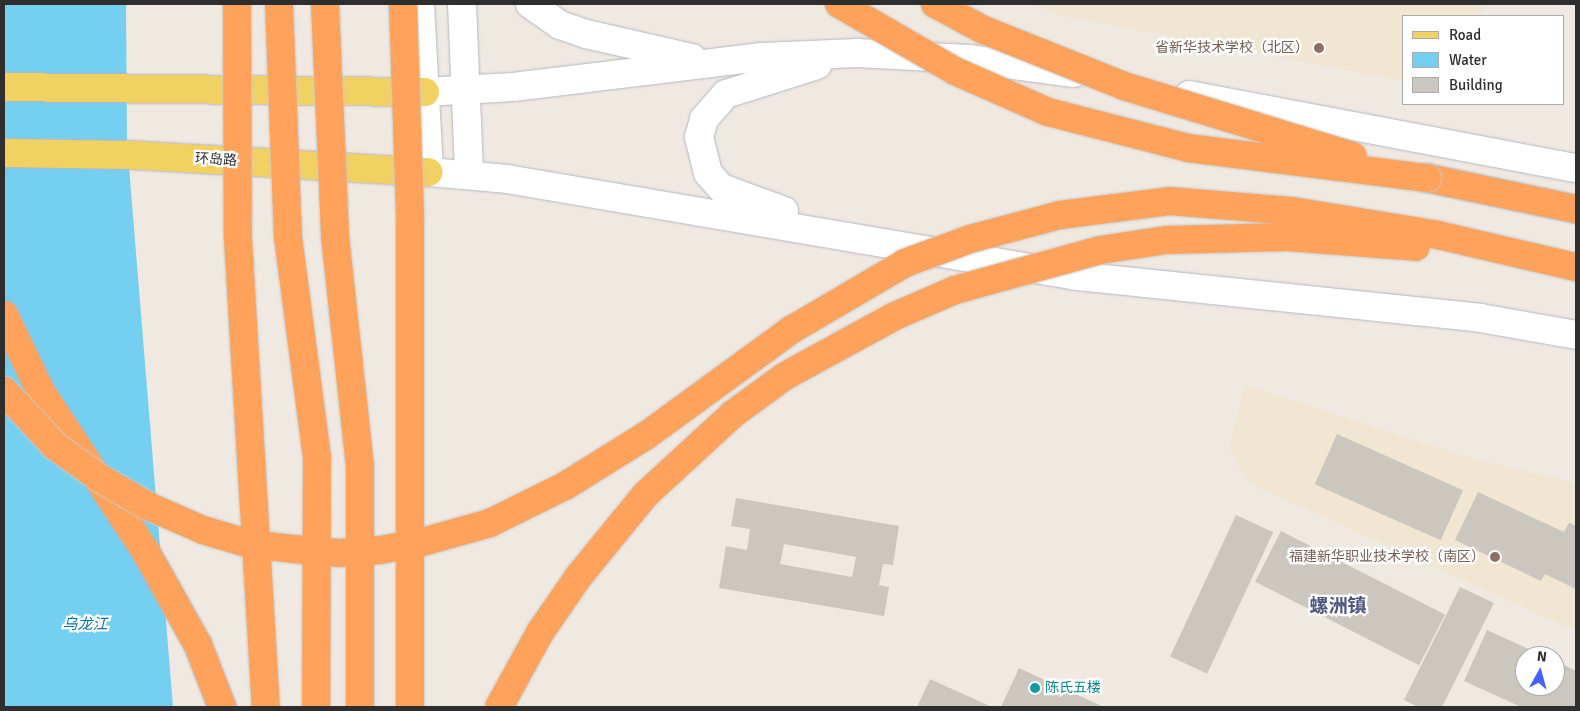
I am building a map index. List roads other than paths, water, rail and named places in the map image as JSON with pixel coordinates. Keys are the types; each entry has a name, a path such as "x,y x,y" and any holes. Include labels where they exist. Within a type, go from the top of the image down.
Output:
{"highway":[{"path":"237,4 238,239 266,707"},
{"path":"279,4 288,237 317,458 316,707"},
{"path":"325,4 335,236 360,466 360,707"},
{"path":"403,4 410,220 410,707"},
{"path":"839,4 955,71 1048,112 1188,148 1427,178 1576,209"},
{"path":"935,4 984,30 1124,86 1427,178"},
{"path":"4,390 55,446 148,506 194,527 258,545 339,553 380,550 419,543 490,523 565,486 647,434 791,330 904,263 970,238 1060,215 1168,201 1283,210 1392,226 1576,267"},
{"path":"499,707 541,631 590,561 645,494 689,452 785,376 895,316 955,290 1100,250 1166,240 1228,236 1339,240 1457,250 1576,267"},
{"path":"4,314 41,392 146,552 198,644 222,707"}],"main road":[{"path":"420,4 429,172 469,174 1077,276 1480,318 1576,335"},
{"path":"462,4 469,174"},
{"path":"530,4 560,25 586,34 713,63"},
{"path":"4,87 425,92 466,90 713,63 857,53 908,54 1040,66 1576,168"},
{"path":"857,53 726,94 704,119 699,137 701,154 708,173 721,188 743,198 894,244"},
{"name":"环岛路","path":"4,153 132,155 429,172"}],"water":[{"name":"乌龙江","path":"4,4 126,4 127,142 173,707 4,707"}],"place":[{"name":"省新华技术学校（北区）","path":"1319,48"},
{"name":"福建新华职业技术学校（南区）","path":"1495,557"},
{"name":"陈氏五楼","path":"1035,688"}],"district":[{"name":"螺洲镇","path":"1338,607"}]}
